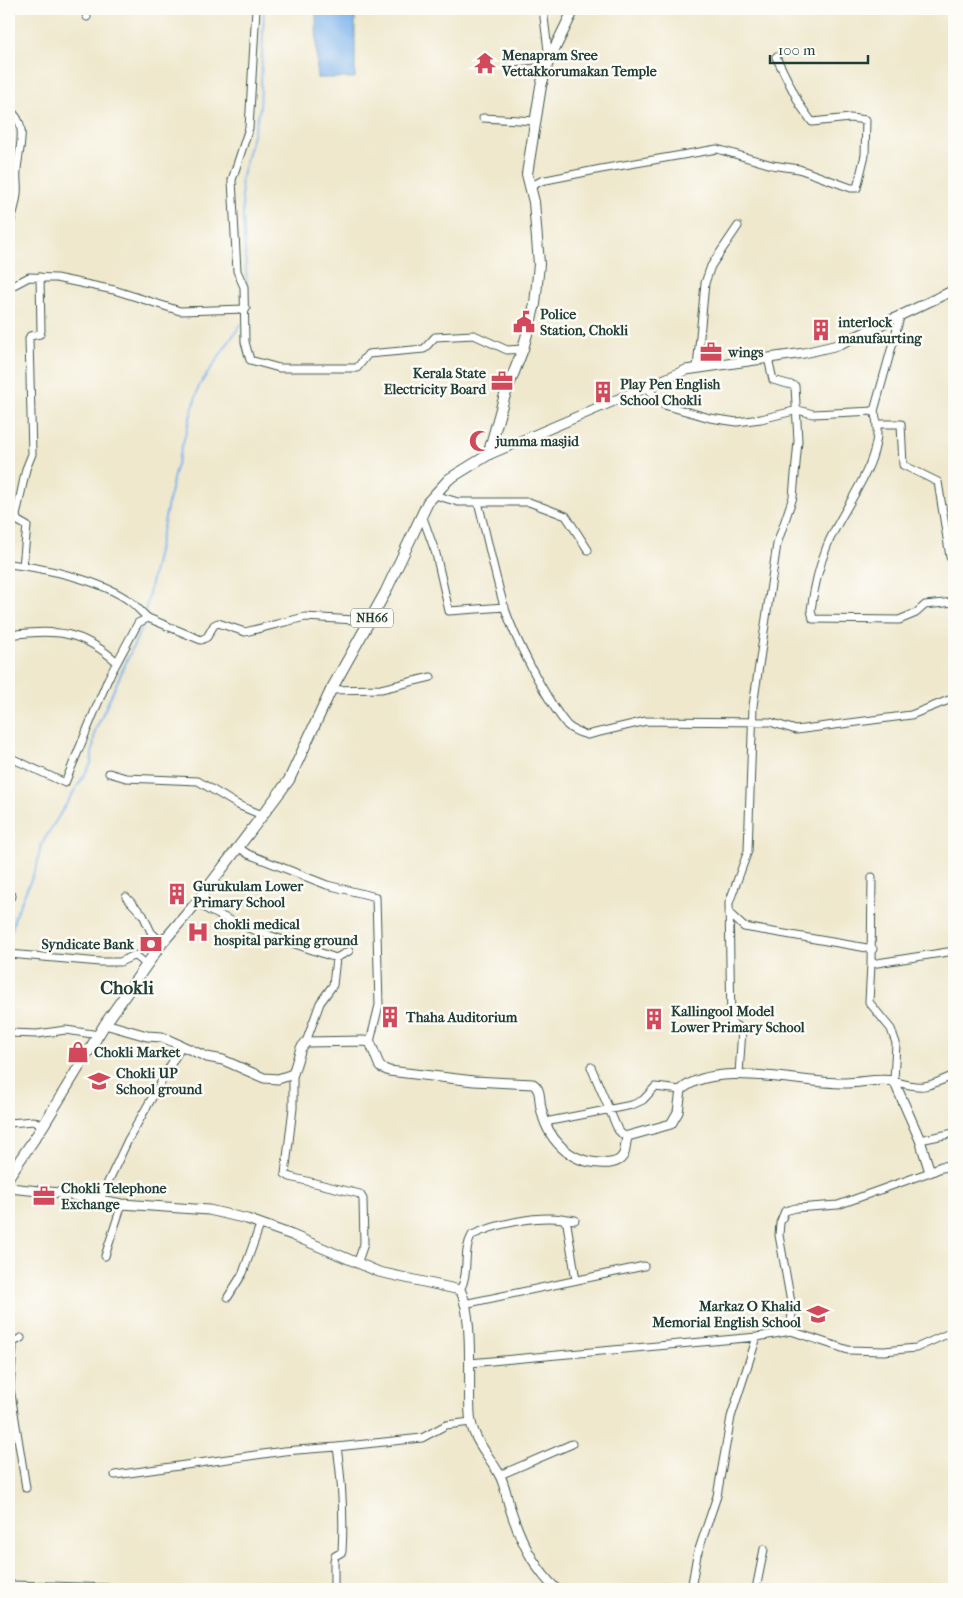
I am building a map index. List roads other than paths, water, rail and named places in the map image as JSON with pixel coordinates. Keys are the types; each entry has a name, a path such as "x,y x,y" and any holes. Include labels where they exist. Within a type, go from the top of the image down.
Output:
{"main road":[{"path":"488,454 504,398 523,349 535,304 539,264 534,202 527,174 541,86 549,59 574,9"},
{"path":"488,454 686,370 804,353 838,345 954,290"},
{"name":"NH66","path":"9,1176 43,1126 105,1024 146,965 197,902 289,780 331,690 371,621 422,515 435,494 449,479 488,454"},
{"path":"105,1024 147,1036 162,1037 264,1078 278,1079 292,1074 301,1048 306,1042 370,1042 380,1067 389,1071 474,1081 533,1084 538,1088 545,1122 565,1152 576,1159 605,1164 617,1161 623,1157 628,1136 671,1124 678,1112 681,1090 691,1082 739,1074 844,1083 886,1079 894,1081 920,1140 930,1172 941,1167 954,1166"},
{"path":"9,1188 100,1199 122,1204 209,1210 247,1219 292,1235 357,1264 410,1281 460,1290 464,1304 470,1363 471,1422 477,1439 500,1475 510,1510 528,1552 546,1580 556,1589"}],"street":[{"path":"84,9 87,17"},
{"path":"256,9 249,128 232,180 237,271 244,287 246,311 245,342 250,360 279,368 357,368 368,354 424,349 435,337 474,335 507,350 523,349"},
{"path":"511,62 549,59 543,9"},
{"path":"530,187 541,181 717,149 772,165 799,169 851,188 857,188 865,155 866,120 850,118 812,122 800,105 776,57"},
{"path":"9,110 16,114 20,123 21,146 17,170 17,194 9,227"},
{"path":"483,118 536,120"},
{"path":"697,368 704,283 711,266 738,226"},
{"path":"9,285 14,285 29,277 56,278 114,290 180,311 246,311"},
{"path":"23,566 27,526 16,516 26,469 32,454 29,339 30,336 40,334 41,331 40,277"},
{"path":"901,314 874,412 879,424 862,480 838,520 826,547 811,610 813,619 899,620 916,613 925,605 954,602"},
{"path":"739,1074 742,1030 731,1023 729,903 748,851 753,706 777,544 793,497 798,410 795,386 773,380 768,358"},
{"path":"645,386 664,405 710,418 737,422 761,420 798,410 813,414 874,412"},
{"path":"879,424 901,424 903,465 938,482 950,557 954,556"},
{"path":"435,494 458,502 529,502 566,516 588,550"},
{"path":"478,502 505,607 531,665 548,696 568,726 580,733 587,735 646,721 770,722 796,730 911,715 954,698"},
{"path":"422,515 436,554 449,611 505,607"},
{"path":"9,564 65,575 112,591 130,602 148,618 201,640 218,623 245,632 306,617 371,621"},
{"path":"9,757 65,783 117,662 138,623 148,618"},
{"path":"9,635 35,631 68,633 99,646 117,662"},
{"path":"331,690 381,689 431,676"},
{"path":"109,773 126,778 198,781 238,805 262,815"},
{"path":"238,847 248,854 327,885 376,896 379,1005 370,1042"},
{"path":"872,876 873,949 870,1002 892,1030 896,1043 894,1081 915,1088 933,1084 954,1075"},
{"path":"126,897 143,915 149,924 151,932 162,943"},
{"path":"197,902 210,911 248,928 336,958 349,952"},
{"path":"729,913 744,927 873,949"},
{"path":"872,964 954,951"},
{"path":"9,954 100,962 120,962 135,955 146,965"},
{"path":"306,1042 320,1003 333,985 336,958"},
{"path":"9,1033 37,1034 66,1030 99,1034"},
{"path":"100,1199 128,1140 182,1045"},
{"path":"591,1067 618,1130 623,1135 628,1136"},
{"path":"292,1074 294,1108 285,1174 290,1178 360,1194 363,1199 364,1244 357,1264"},
{"path":"545,1122 632,1105 643,1100 655,1088 681,1090"},
{"path":"9,1123 34,1121 43,1126"},
{"path":"920,1140 954,1133"},
{"path":"791,1331 792,1308 779,1235 780,1223 785,1211 796,1208 838,1204 930,1172"},
{"path":"105,1256 122,1204"},
{"path":"460,1290 465,1277 467,1247 472,1235 482,1230 520,1222 558,1218 575,1220"},
{"path":"558,1218 563,1219 570,1231 576,1280"},
{"path":"228,1297 243,1273 260,1225"},
{"path":"464,1304 644,1266"},
{"path":"470,1363 757,1337 791,1331 848,1350 884,1351 916,1348 954,1331"},
{"path":"691,1589 697,1555 717,1496 731,1417 757,1337"},
{"path":"21,1338 9,1344 13,1348 14,1361 10,1388 26,1488"},
{"path":"115,1475 284,1451 422,1438 446,1425 471,1422"},
{"path":"500,1475 572,1444"},
{"path":"334,1589 334,1561 335,1556 342,1552 343,1533 341,1475 337,1447"},
{"path":"756,1589 764,1549"},
{"path":"9,1585 50,1588 140,1589"}],"water":[{"path":"316,9 355,9 355,78 317,78"}],"waterway":[{"path":"247,287 241,180 260,108 264,9"},
{"path":"145,612 174,475 199,386 241,324"},
{"path":"12,930 15,916 37,866 41,845 91,764 95,731 142,627"}],"place":[{"name":"Menapram Sree Vettakkorumakan Temple","path":"485,63"},
{"name":"Police Station, Chokli","path":"524,322"},
{"name":"interlock manufaurting","path":"821,330"},
{"name":"wings","path":"711,352"},
{"name":"Kerala State Electricity Board","path":"502,381"},
{"name":"Play Pen English School Chokli","path":"603,392"},
{"name":"jumma masjid","path":"480,441"},
{"name":"Gurukulam Lower Primary School","path":"177,894"},
{"name":"chokli medical hospital parking ground","path":"198,932"},
{"name":"Syndicate Bank","path":"151,944"},
{"name":"Thaha Auditorium","path":"390,1017"},
{"name":"Kallingool Model Lower Primary School","path":"654,1019"},
{"name":"Chokli Market","path":"78,1052"},
{"name":"Chokli UP School ground","path":"99,1081"},
{"name":"Chokli Telephone Exchange","path":"44,1196"},
{"name":"Markaz O Khalid Memorial English School","path":"818,1314"}],"district":[{"name":"Chokli","path":"127,988"}]}
